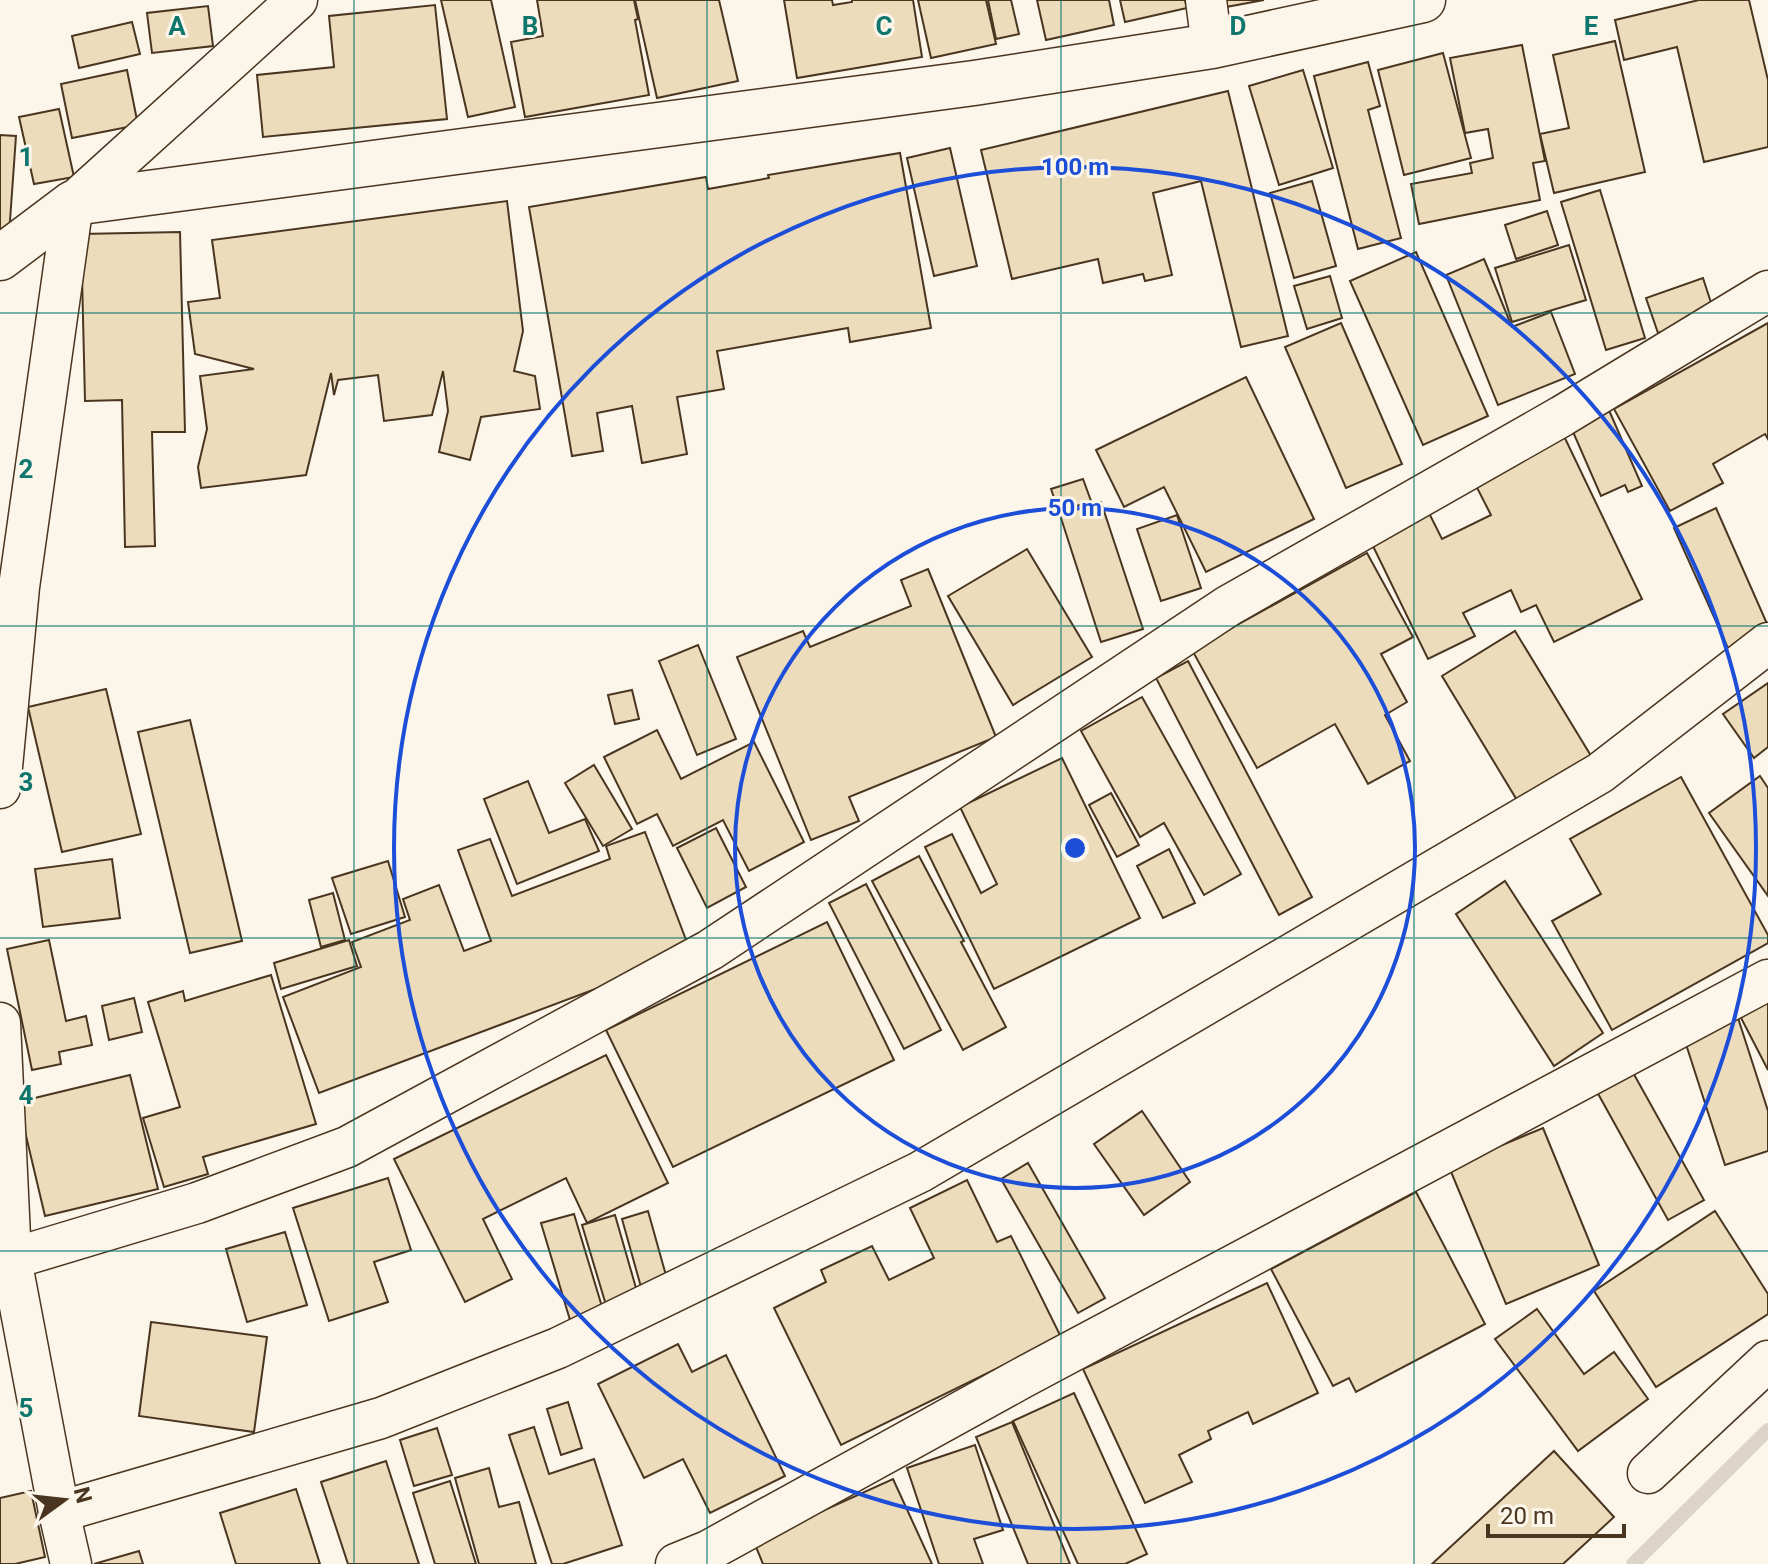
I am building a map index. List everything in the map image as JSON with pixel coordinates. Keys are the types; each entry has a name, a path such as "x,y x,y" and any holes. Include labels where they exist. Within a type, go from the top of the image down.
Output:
{"street":[{"path":"0,258 73,203 297,0"},
{"path":"1206,0 1212,46"},
{"path":"73,203 958,85 1212,46 1423,0"},
{"path":"0,788 19,587 73,203"},
{"path":"11,1259 197,1203 347,1147 710,950 1228,606 1562,416 1768,291"},
{"path":"59,1512 381,1418 558,1348 920,1172 1600,773 1768,643"},
{"path":"676,1564 708,1551 1022,1378 1768,980"},
{"path":"0,1023 11,1259 71,1564"},
{"path":"1648,1473 1768,1361"}],"building":[{"path":"441,0 491,0 515,107 468,117"},
{"path":"537,0 634,0 649,95 525,117 511,42 543,36"},
{"path":"635,0 719,0 738,81 657,98"},
{"path":"784,0 832,0 833,5 852,0 913,0 922,57 797,78"},
{"path":"918,0 986,0 996,44 931,58"},
{"path":"988,0 1011,0 1019,34 996,39"},
{"path":"1037,0 1109,0 1114,25 1046,40"},
{"path":"1120,0 1185,0 1187,8 1125,22"},
{"path":"1225,0 1264,0 1226,7"},
{"path":"1699,0 1749,0 1768,80 1768,147 1704,162 1677,47 1624,60 1615,20"},
{"path":"435,5 447,119 263,137 257,75 334,67 329,16"},
{"path":"208,6 213,46 152,53 147,13"},
{"path":"132,22 140,54 79,68 72,36"},
{"path":"1615,41 1645,172 1554,193 1540,134 1569,128 1553,55"},
{"path":"1522,45 1545,161 1533,163 1540,200 1419,224 1411,184 1472,173 1470,163 1493,158 1488,129 1465,133 1450,58"},
{"path":"1443,53 1471,158 1404,175 1378,70"},
{"path":"1368,62 1380,106 1368,110 1401,238 1358,249 1314,76"},
{"path":"127,70 138,125 72,138 61,84"},
{"path":"1303,70 1333,168 1279,185 1249,86"},
{"path":"1228,91 1288,336 1241,347 1201,181 1153,193 1172,275 1145,281 1143,274 1103,283 1098,259 1012,279 981,150"},
{"path":"59,109 74,177 34,184 19,117"},
{"path":"0,135 16,136 9,235 0,234"},
{"path":"950,148 977,266 934,276 907,158"},
{"path":"900,153 931,328 850,342 848,328 717,351 724,389 677,397 687,454 642,463 632,406 597,413 603,451 572,456 529,207 706,177 708,189 769,178 768,175"},
{"path":"1312,181 1336,266 1294,278 1270,193"},
{"path":"1600,190 1645,338 1606,350 1561,202"},
{"path":"507,201 523,331 514,371 535,376 540,409 481,417 470,460 439,452 448,411 443,371 432,415 384,421 378,375 338,380 334,395 331,373 306,475 201,488 198,467 207,429 200,376 254,369 195,354 188,302 220,298 212,240"},
{"path":"1547,211 1558,245 1516,259 1505,225"},
{"path":"180,232 185,432 152,432 155,546 125,547 122,400 85,401 81,234"},
{"path":"1569,245 1586,300 1512,322 1495,268"},
{"path":"1416,252 1488,416 1423,445 1350,281"},
{"path":"1484,259 1512,327 1551,312 1575,374 1498,405 1446,275"},
{"path":"1330,276 1342,318 1307,329 1294,286"},
{"path":"1703,278 1715,315 1658,333 1646,298"},
{"path":"1341,323 1402,464 1346,488 1285,347"},
{"path":"1768,323 1768,439 1765,434 1713,464 1723,483 1670,511 1614,409"},
{"path":"1246,377 1314,519 1206,572 1164,487 1124,507 1096,450"},
{"path":"1608,408 1642,486 1628,492 1625,485 1601,496 1570,425"},
{"path":"1562,432 1642,599 1554,642 1536,605 1521,612 1511,590 1463,613 1475,636 1428,659 1370,540 1428,511 1442,539 1491,515 1471,476"},
{"path":"1083,479 1091,501 1059,512 1051,489"},
{"path":"1101,502 1143,629 1101,642 1060,515"},
{"path":"1716,508 1768,626 1731,655 1674,528"},
{"path":"1177,515 1201,588 1161,601 1137,529"},
{"path":"1027,549 1092,657 1013,705 948,596"},
{"path":"1367,553 1413,637 1381,654 1407,702 1385,715 1410,761 1368,784 1335,724 1257,768 1192,650"},
{"path":"928,569 996,737 849,797 859,821 811,840 737,657 803,631 810,647 911,606 901,580"},
{"path":"1515,631 1596,764 1523,810 1442,676"},
{"path":"698,645 736,739 697,755 659,661"},
{"path":"1188,661 1312,897 1279,915 1156,678"},
{"path":"1768,683 1768,747 1754,758 1723,714"},
{"path":"106,689 141,834 62,852 28,707"},
{"path":"632,690 639,719 615,724 608,695"},
{"path":"1142,697 1241,874 1204,895 1164,823 1140,837 1081,731"},
{"path":"190,720 242,941 190,953 138,732"},
{"path":"657,730 681,779 754,742 804,842 749,871 723,820 673,846 657,814 637,824 604,757"},
{"path":"1062,758 1140,918 994,989 925,847 952,834 981,893 997,884 960,807"},
{"path":"594,765 632,829 603,846 565,783"},
{"path":"1760,776 1768,788 1768,896 1709,813"},
{"path":"1681,777 1768,935 1768,943 1612,1030 1552,921 1601,894 1570,839"},
{"path":"528,781 549,833 585,819 599,851 517,884 484,799"},
{"path":"1111,793 1139,845 1117,857 1089,805"},
{"path":"716,828 746,887 707,908 677,848"},
{"path":"645,832 691,953 319,1093 283,997 361,967 352,942 410,920 403,899 439,885 464,951 491,941 458,850 490,839 512,896 610,859 606,846"},
{"path":"1169,849 1195,903 1163,918 1137,866"},
{"path":"919,856 1006,1027 963,1050 872,881"},
{"path":"112,859 120,918 43,927 35,869"},
{"path":"388,861 405,917 351,934 332,878"},
{"path":"1505,881 1603,1033 1554,1066 1456,914"},
{"path":"866,884 941,1030 904,1049 829,903"},
{"path":"333,893 345,940 321,947 309,900"},
{"path":"827,922 894,1060 673,1167 606,1030"},
{"path":"49,940 66,1021 86,1016 92,1045 59,1052 61,1064 32,1070 7,949"},
{"path":"349,940 357,966 281,989 274,963"},
{"path":"271,975 316,1124 203,1157 208,1174 164,1187 143,1118 180,1107 148,1002 183,991 185,1001"},
{"path":"1768,996 1768,1070 1738,1012"},
{"path":"134,998 142,1032 109,1040 102,1006"},
{"path":"1738,1018 1768,1111 1768,1151 1725,1165 1683,1035"},
{"path":"606,1055 668,1183 587,1223 566,1178 483,1219 512,1279 465,1302 394,1159"},
{"path":"1631,1069 1704,1200 1668,1220 1596,1090"},
{"path":"130,1075 158,1189 45,1216 18,1102"},
{"path":"1142,1111 1190,1182 1144,1215 1094,1144"},
{"path":"1543,1128 1599,1265 1506,1304 1449,1167"},
{"path":"1028,1163 1105,1298 1078,1313 1001,1179"},
{"path":"388,1178 411,1250 374,1262 388,1302 329,1321 293,1208"},
{"path":"967,1180 997,1242 1011,1236 1061,1337 841,1445 774,1308 826,1282 821,1270 872,1246 889,1280 934,1258 910,1208"},
{"path":"1416,1192 1485,1324 1356,1392 1349,1378 1333,1386 1271,1269"},
{"path":"648,1211 667,1279 641,1287 622,1219"},
{"path":"1715,1211 1768,1294 1768,1314 1656,1387 1594,1291"},
{"path":"574,1214 603,1310 570,1320 541,1223"},
{"path":"615,1215 638,1295 606,1305 582,1225"},
{"path":"285,1232 307,1305 247,1322 226,1249"},
{"path":"1267,1283 1318,1393 1253,1424 1248,1412 1208,1431 1211,1439 1179,1455 1192,1482 1145,1503 1083,1369"},
{"path":"1537,1309 1584,1374 1614,1352 1648,1399 1578,1451 1495,1339"},
{"path":"151,1322 267,1337 254,1432 139,1416"},
{"path":"678,1344 692,1372 726,1355 785,1476 710,1513 683,1459 644,1478 598,1384"},
{"path":"1074,1393 1147,1554 1125,1564 1078,1564 1013,1421"},
{"path":"568,1402 582,1448 561,1455 547,1409"},
{"path":"1012,1422 1070,1564 1028,1564 976,1437"},
{"path":"534,1427 549,1474 594,1459 622,1545 563,1564 552,1564 509,1435"},
{"path":"437,1428 452,1475 414,1486 400,1440"},
{"path":"975,1445 1003,1530 974,1539 983,1564 939,1564 907,1468"},
{"path":"1554,1451 1614,1517 1563,1564 1432,1564"},
{"path":"386,1461 419,1564 348,1564 321,1482"},
{"path":"489,1468 499,1507 519,1502 536,1564 479,1564 455,1478"},
{"path":"893,1479 932,1564 763,1564 754,1542"},
{"path":"450,1481 476,1564 435,1564 413,1493"},
{"path":"296,1489 320,1564 236,1564 220,1513"},
{"path":"31,1491 45,1557 0,1564 0,1498"},
{"path":"139,1551 143,1564 94,1564"}],"waterway":[{"path":"1633,1564 1768,1430"}]}
